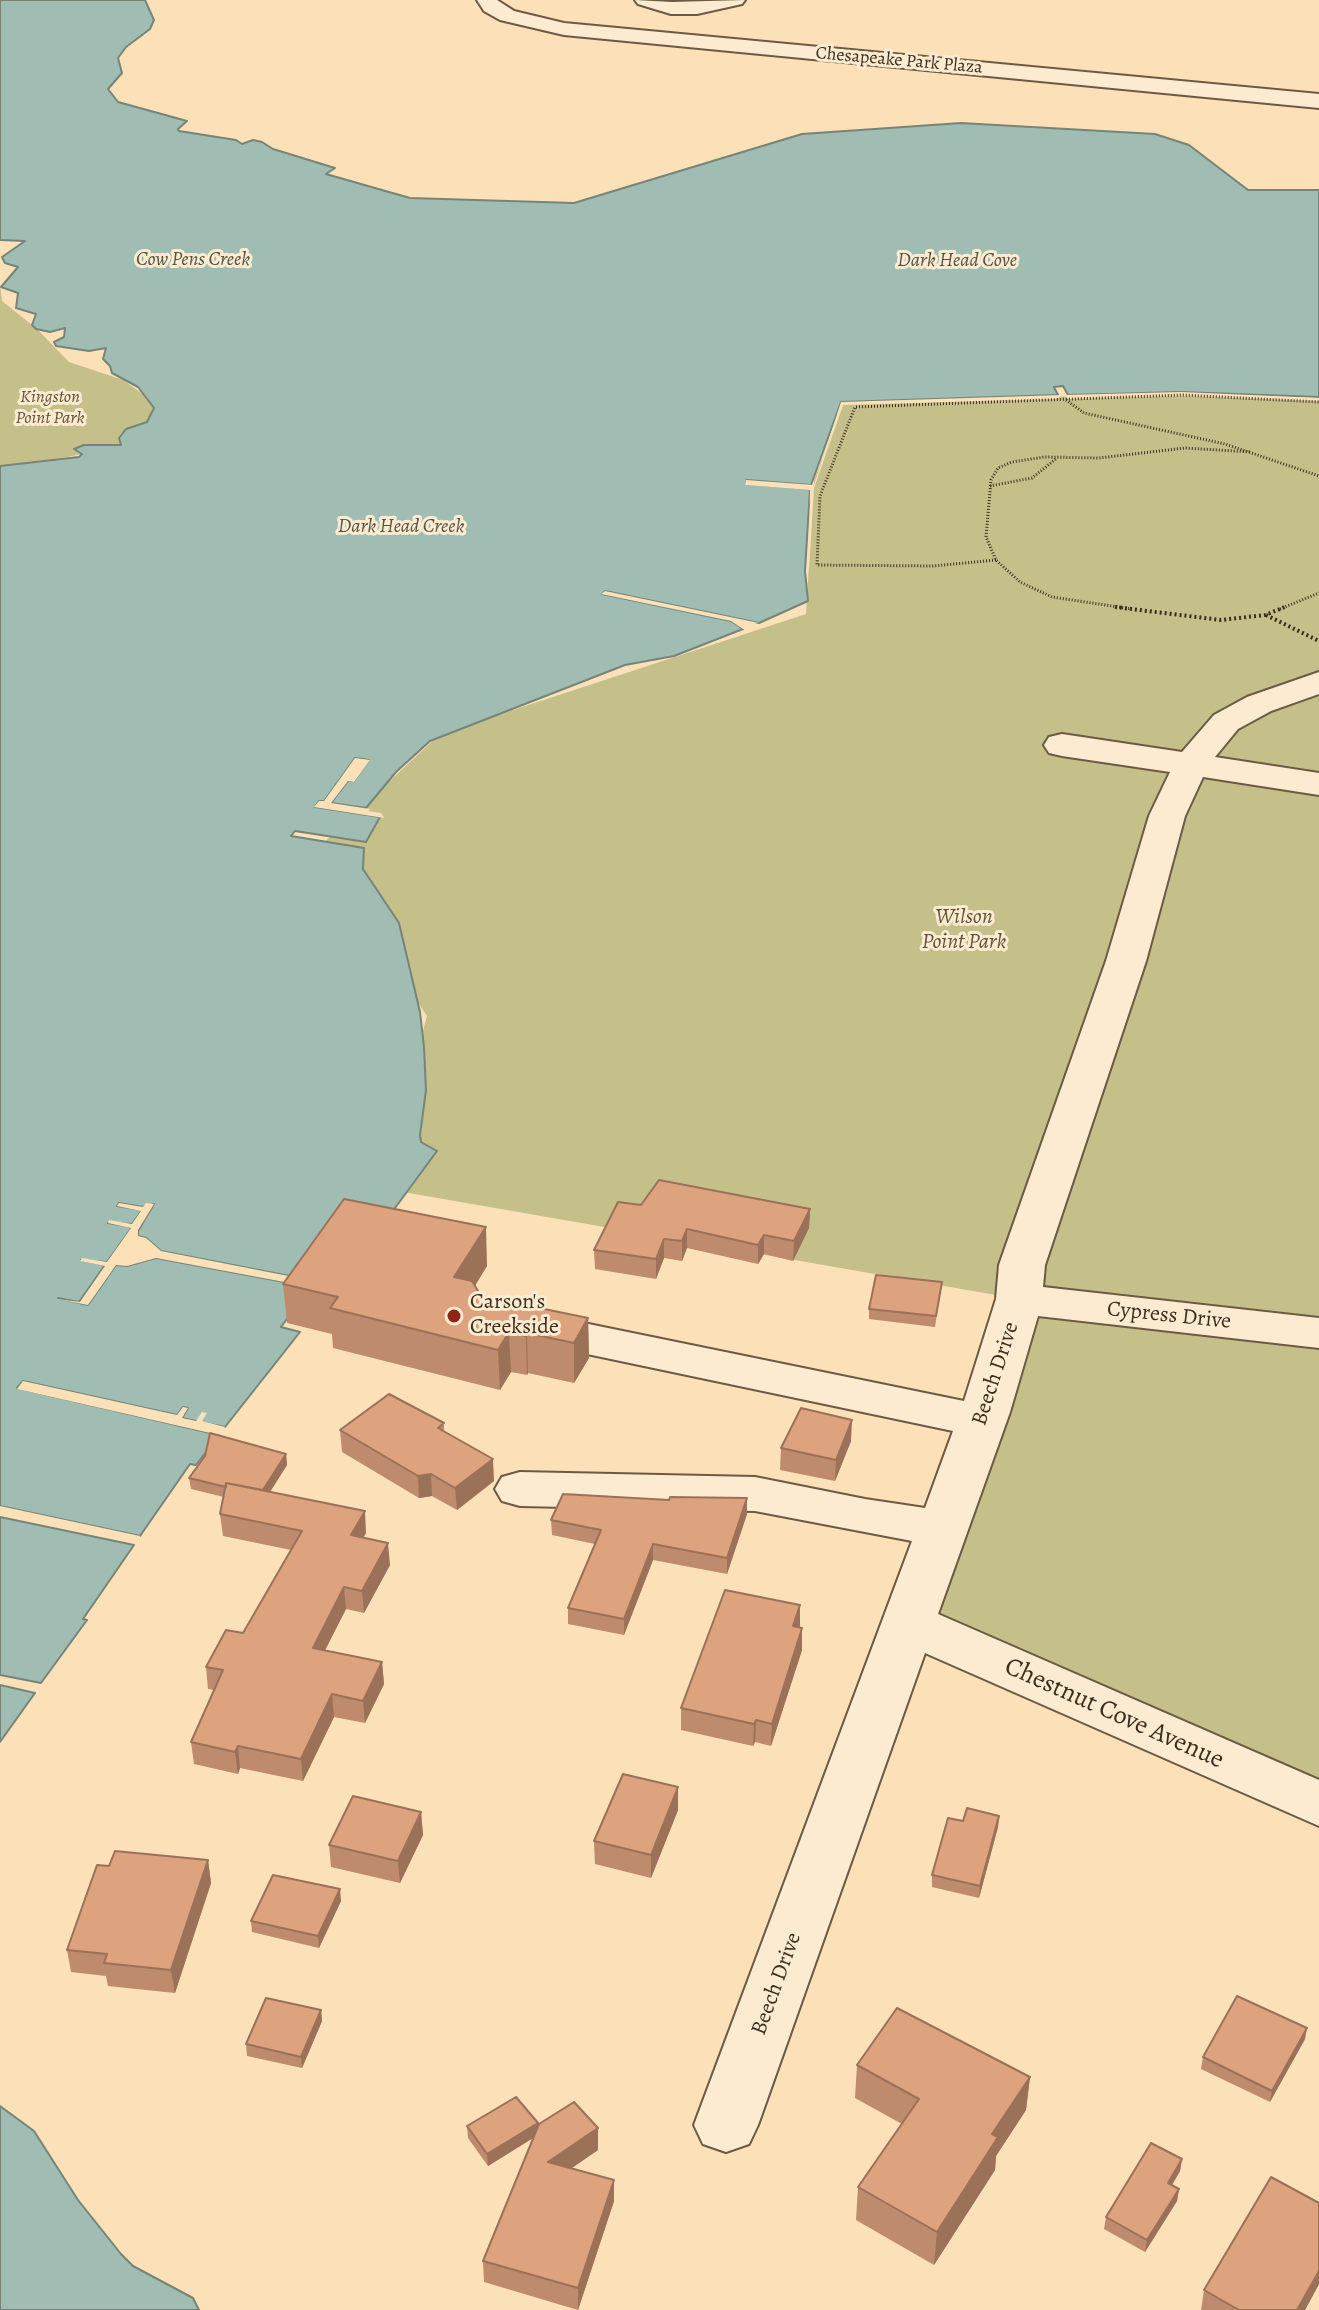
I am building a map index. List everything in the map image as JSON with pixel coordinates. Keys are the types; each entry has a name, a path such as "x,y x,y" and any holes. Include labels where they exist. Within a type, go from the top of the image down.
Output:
{"street":[{"name":"Chesapeake Park Plaza","path":"487,0 499,13 526,22 1319,92"},
{"name":"Chesapeake Park Plaza","path":"516,0 530,11 557,19 639,32 1319,101"},
{"path":"645,0 671,8 697,8 735,0"},
{"path":"639,32 671,8"},
{"name":"Beech Drive","path":"726,2125 981,1421 1019,1299 1022,1265 1126,961 1167,816 1192,763 1226,722 1259,704 1319,682"},
{"path":"1062,745 1319,784"},
{"name":"Cypress Drive","path":"1019,1299 1319,1333"},
{"path":"500,1321 981,1421"},
{"path":"520,1489 755,1494 865,1517 943,1528"},
{"name":"Chestnut Cove Avenue","path":"908,1623 1319,1804"}],"path":[{"path":"996,560 933,566 817,565 820,496 855,407 1182,395 1319,402"},
{"path":"1066,399 1071,406 1093,416 1181,433 1251,452 1319,476"},
{"path":"1251,452 1185,448 1099,458 1012,462 998,468 990,486 986,537 996,560 1020,582 1052,597 1075,602 1221,620 1265,615 1319,593"},
{"path":"990,486 1032,478 1057,458"},
{"path":"1265,615 1319,641"}],"green space":[{"name":"Kingston Point Park","path":"0,284 2,301 37,329 69,362 123,380 154,402 159,417 146,432 114,448 0,470"},
{"name":"Wilson Point Park","path":"1180,393 1319,400 1319,1804 908,1623 1019,1299 380,1188 427,1016 316,850 440,734 806,614 814,480 844,403"}],"water":[{"name":"Dark Head Creek","path":"0,0 145,0 154,20 150,29 126,47 118,58 122,73 108,89 118,102 187,121 179,131 236,140 242,144 253,140 262,142 273,149 335,168 326,174 410,198 574,203 802,134 961,123 1155,134 1189,145 1248,190 1319,190 1319,397 1181,392 1068,395 1063,386 1054,387 1058,395 841,402 811,485 747,480 746,484 810,489 805,571 808,601 759,623 605,591 602,594 731,621 743,629 674,656 625,665 430,741 396,772 366,808 331,803 348,781 354,781 369,760 355,758 324,801 319,801 315,807 380,817 366,842 295,831 291,836 364,848 363,869 399,923 420,1012 424,1047 426,1090 421,1142 437,1151 370,1242 310,1280 161,1251 146,1238 138,1236 154,1204 143,1207 119,1203 117,1206 142,1210 132,1224 108,1223 132,1227 107,1262 81,1260 105,1265 79,1302 58,1298 88,1305 116,1265 127,1266 156,1258 311,1287 281,1327 300,1332 225,1427 182,1418 188,1408 183,1407 177,1415 23,1381 17,1388 219,1435 196,1465 190,1464 140,1536 0,1506 0,466 79,457 82,454 74,449 84,445 121,445 119,438 126,429 147,422 154,408 138,387 112,373 103,359 106,348 89,351 56,346 54,342 64,337 65,328 50,332 36,329 32,325 36,314 16,308 18,293 1,287 18,267 5,263 2,257 25,241 0,240"},
{"path":"0,1517 134,1545 83,1619 87,1620 41,1683 0,1675"},
{"path":"0,1685 35,1693 0,1742"},
{"path":"0,2106 34,2131 78,2200 121,2254 133,2266 193,2298 199,2310 0,2310"}],"pier":[{"path":"1181,392 1319,398 1319,401 1181,396 1068,399 1064,395"},
{"path":"1062,395 1058,399 843,405 814,488 809,570 810,490 745,485 746,480 814,485 841,402"},
{"path":"605,591 759,623 742,624 747,628 743,629 731,621 601,594"},
{"path":"355,758 370,760 354,782 348,781 331,803 370,809 368,811 381,813 384,818 314,807 319,801 324,801"},
{"path":"119,1203 143,1207 146,1203 154,1204 138,1230 138,1236 146,1238 161,1251 309,1280 311,1287 156,1258 127,1266 116,1265 88,1305 57,1299 80,1302 105,1266 80,1261 82,1258 107,1262 131,1228 108,1223 109,1220 132,1224 141,1211 117,1206","holes":["134,1231 135,1239 144,1242 158,1254 127,1262 114,1261 85,1300"]},
{"path":"23,1381 177,1415 183,1407 188,1408 182,1418 196,1421 202,1412 207,1413 202,1421 225,1427 223,1430 181,1422 24,1386 221,1432 219,1435 17,1389"},
{"path":"0,1506 140,1536 138,1540 0,1510"}],"building":[{"path":"659,1180 810,1209 794,1241 764,1235 758,1245 687,1229 682,1241 664,1239 656,1259 594,1250 618,1202 641,1205"},
{"path":"344,1199 486,1227 454,1277 472,1281 481,1296 588,1318 574,1343 509,1332 498,1350 330,1308 338,1297 283,1284"},
{"path":"876,1275 942,1282 936,1316 869,1309"},
{"path":"389,1394 444,1423 438,1428 493,1459 455,1488 431,1474 418,1476 340,1430"},
{"path":"801,1408 852,1420 836,1460 781,1448"},
{"path":"210,1433 286,1454 263,1490 226,1483 226,1487 189,1478 205,1456"},
{"path":"226,1483 365,1511 351,1535 388,1543 362,1591 344,1587 313,1648 382,1662 363,1701 332,1694 301,1759 238,1746 235,1752 191,1742 223,1670 206,1667 226,1630 243,1633 302,1531 220,1514"},
{"path":"563,1494 669,1500 670,1497 747,1498 727,1558 653,1544 624,1619 568,1608 601,1530 551,1520"},
{"path":"725,1590 800,1605 793,1626 802,1628 772,1724 756,1720 754,1724 681,1708"},
{"path":"623,1774 678,1787 651,1855 594,1841"},
{"path":"353,1796 421,1812 398,1861 329,1845"},
{"path":"967,1808 999,1816 980,1886 932,1875 948,1818 963,1821"},
{"path":"115,1851 208,1860 171,1970 104,1963 107,1954 67,1950 97,1865 109,1866"},
{"path":"273,1875 340,1889 318,1936 251,1921"},
{"path":"1237,1996 1307,2028 1272,2091 1203,2057"},
{"path":"266,1998 321,2010 301,2057 246,2044"},
{"path":"897,2008 1030,2077 992,2134 998,2137 937,2232 858,2187 919,2099 857,2065"},
{"path":"516,2097 538,2123 487,2154 467,2126"},
{"path":"574,2102 598,2128 548,2162 614,2180 578,2288 483,2261 539,2124"},
{"path":"1151,2143 1182,2159 1168,2183 1179,2189 1147,2240 1106,2217"},
{"path":"1271,2177 1319,2203 1319,2271 1297,2310 1239,2310 1204,2290"}],"place":[{"name":"Carson's Creekside","path":"454,1316"}],"water label":[{"name":"Cow Pens Creek","path":"193,260"},
{"name":"Dark Head Cove","path":"957,261"}]}
